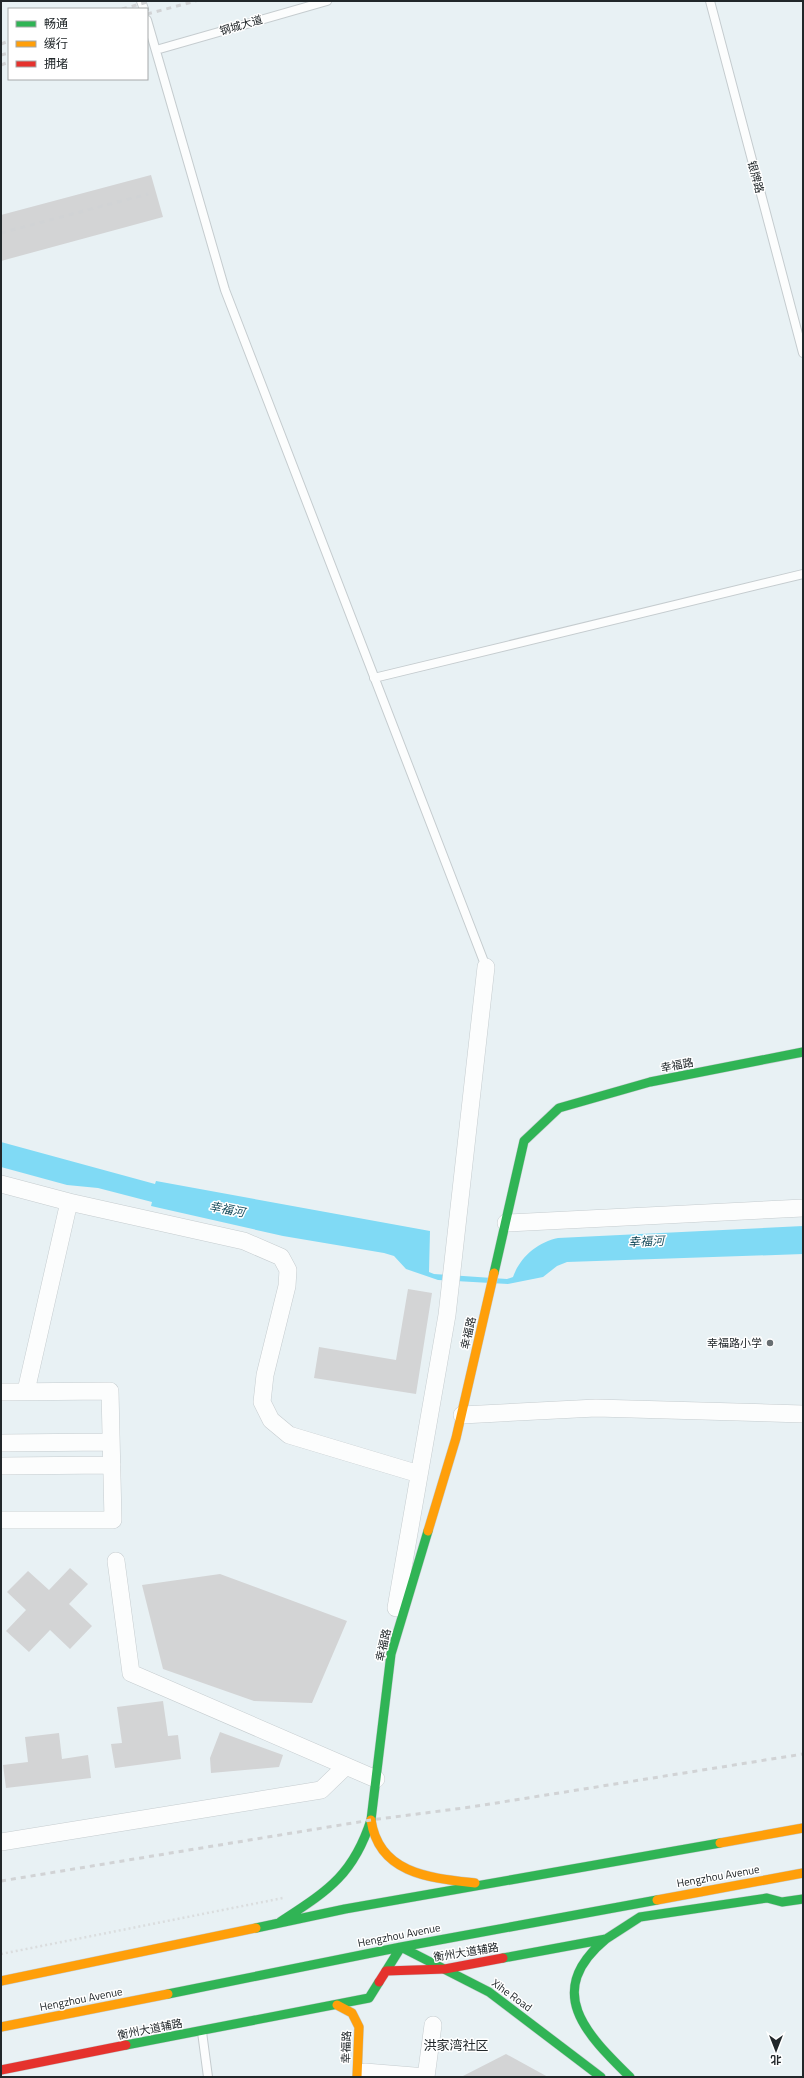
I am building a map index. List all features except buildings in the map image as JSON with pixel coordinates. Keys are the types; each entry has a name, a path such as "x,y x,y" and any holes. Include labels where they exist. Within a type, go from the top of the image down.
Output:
{"main road":[{"name":"幸福路","path":"371,1820 391,1654 462,1415 524,1141 559,1108 650,1082 803,1052"},
{"path":"371,1820 376,1841 385,1853 410,1870 442,1879 484,1884"},
{"path":"280,1922 332,1888 342,1878 361,1852 371,1820"},
{"path":"1,1981 280,1922 484,1884 803,1828"},
{"name":"Hengzhou Avenue","path":"1,2027 401,1947 803,1873"},
{"name":"衡州大道辅路","path":"1,2070 337,2005 369,2002 386,1971 445,1969 606,1939 640,1917 767,1898 782,1902 803,1899"},
{"path":"640,1917 653,1901"},
{"path":"606,1939 588,1955 579,1970 574,1988 576,2006 582,2024 595,2041 630,2077"},
{"path":"386,1971 401,1947"},
{"name":"Xihe Road","path":"401,1947 489,1992 600,2077"},
{"name":"幸福路","path":"337,2005 352,2013 359,2026 362,2075"},
{"name":"幸福路","path":"362,2075 368,2020"}],"street":[{"path":"391,1654 397,1604 446,1315 486,967"},
{"path":"1,1184 69,1202 244,1241 281,1257 288,1270 287,1286 265,1375 262,1402 272,1420 289,1434 419,1474"},
{"path":"26,1392 69,1202"},
{"path":"506,1223 803,1208"},
{"path":"1,1392 110,1391 113,1520 1,1520"},
{"path":"462,1415 596,1408 803,1414"},
{"path":"1,1443 111,1442"},
{"path":"1,1466 112,1465"},
{"path":"116,1562 131,1673 376,1779"},
{"path":"1,1842 321,1790 346,1766"},
{"path":"362,2075 426,2077 432,2025"}],"lane":[{"name":"钢城大道","path":"156,50 327,1"},
{"name":"银牌路","path":"710,1 803,352"},
{"path":"148,23 225,290 486,967"},
{"path":"374,678 803,574"},
{"path":"202,2031 208,2077"}],"path":[{"path":"1,1954 286,1897"}],"water":[{"name":"幸福河","path":"1,1142 155,1184 156,1181 430,1231 429,1272 434,1274 507,1279 513,1277 520,1263 537,1247 558,1238 803,1226 803,1254 567,1262 557,1266 543,1277 508,1284 438,1280 406,1269 394,1256 384,1253 283,1236 151,1206 152,1202 98,1188 67,1185 1,1167"}],"railway":[{"path":"126,8 151,1"},
{"path":"148,14 196,1"},
{"path":"1,44 8,41"},
{"path":"1,55 8,53"},
{"path":"1,65 8,62"},
{"path":"1,233 148,194"},
{"path":"1,1881 371,1820 471,1807 803,1754"}],"traffic: fast":[{"path":"494,1273 524,1141 559,1108 650,1082 803,1052"},
{"path":"280,1922 325,1891 347,1869 364,1839 371,1820 391,1654 428,1531"},
{"path":"256,1928 345,1909 720,1843"},
{"path":"503,1958 606,1939 640,1917 767,1898 782,1902 803,1899"},
{"path":"168,1994 401,1947 657,1900"},
{"path":"606,1939 587,1958 577,1976 574,1994 578,2011 586,2028 599,2045 630,2077"},
{"path":"401,1947 489,1992 601,2077"},
{"path":"386,1971 401,1947"},
{"path":"126,2045 369,1998 379,1982"}],"traffic: slow":[{"path":"428,1531 456,1438 494,1273"},
{"path":"371,1820 376,1838 384,1852 409,1870 441,1879 475,1883"},
{"path":"720,1843 803,1828"},
{"path":"657,1900 803,1873"},
{"path":"1,1981 256,1928"},
{"path":"1,2027 168,1994"},
{"path":"337,2005 352,2013 359,2027 357,2077"}],"traffic: jam":[{"path":"379,1982 386,1971 445,1969 503,1958"},
{"path":"1,2070 126,2045"}],"place":[{"name":"幸福路小学","path":"770,1343"}],"district":[{"name":"洪家湾社区","path":"456,2045"}]}
